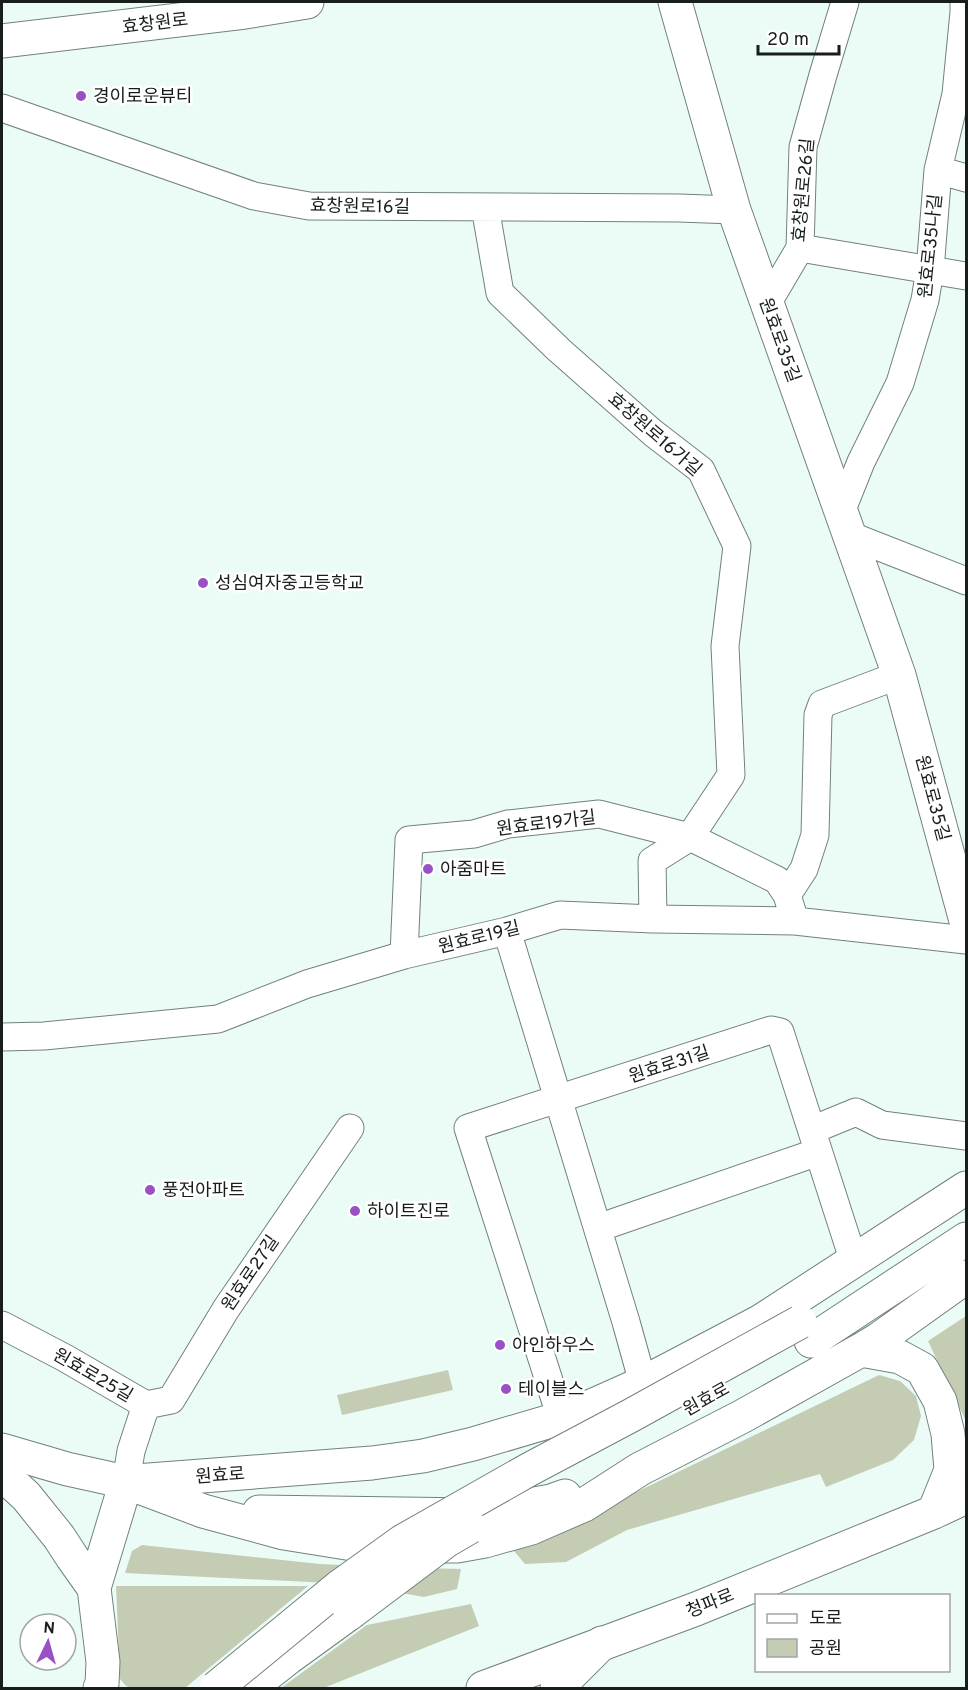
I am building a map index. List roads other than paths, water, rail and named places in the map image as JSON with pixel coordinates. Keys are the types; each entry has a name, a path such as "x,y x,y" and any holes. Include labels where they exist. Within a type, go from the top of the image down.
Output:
{"main road":[{"name":"효창원로","path":"2,41 245,12 307,2"},
{"name":"원효로35길","path":"675,2 734,210 898,675 966,921"},
{"name":"원효로","path":"126,1482 372,1463 423,1456 561,1418 643,1383 761,1321 966,1188"},
{"path":"216,1689 339,1587 403,1541 530,1469 630,1416 805,1331 966,1216"},
{"name":"원효로","path":"250,1689 288,1658 446,1541 543,1484 672,1417 805,1331 966,1239"},
{"name":"원효로","path":"2,1450 67,1469 126,1482 203,1511 284,1533 365,1546 457,1546 485,1541 531,1528 584,1505 640,1469 743,1416 861,1350 966,1277"},
{"path":"861,1350 900,1357 922,1369 940,1401 948,1434 951,1470 934,1512"},
{"path":"513,1432 506,1457 508,1473 518,1486 531,1496 551,1501"},
{"path":"203,1511 474,1515 551,1501 640,1469"},
{"path":"2,1474 26,1496 60,1537 94,1588"},
{"path":"100,1689 103,1662 94,1588 126,1482"},
{"name":"청파로","path":"483,1689 696,1609 966,1497"},
{"path":"557,1689 602,1643"}],"street":[{"name":"효창원로26길","path":"767,304 800,248 803,147 845,2"},
{"name":"원효로35나길","path":"845,524 861,462 900,382 925,300 930,270 938,170 956,94 964,2"},
{"name":"효창원로16길","path":"2,108 254,196 309,206 734,210"},
{"path":"938,170 966,178"},
{"name":"효창원로16가길","path":"485,207 500,293 653,433 701,470 737,546 725,646 731,775 690,837 652,861 653,919"},
{"path":"800,248 966,276"},
{"path":"845,524 966,581"},
{"path":"787,895 804,869 815,835 818,715 822,704 898,675"},
{"name":"원효로19가길","path":"404,955 409,840 474,834 508,824 599,814 690,837 777,879 787,895 795,921"},
{"name":"원효로19길","path":"2,1037 44,1036 218,1019 307,984 404,955 507,931 560,915 795,921 966,940"},
{"path":"507,931 643,1383"},
{"name":"원효로31길","path":"558,1100 771,1030 780,1032 815,1141"},
{"path":"558,1100 468,1128 561,1418"},
{"path":"598,1228 815,1141 856,1112 882,1125 966,1136"},
{"name":"원효로27길","path":"146,1405 171,1400 226,1309 350,1128"},
{"path":"815,1141 854,1262"},
{"name":"원효로25길","path":"2,1325 146,1405 132,1451 126,1482"}],"place":[{"name":"경이로운뷰티","path":"81,96"},
{"name":"성심여자중고등학교","path":"203,583"},
{"name":"아줌마트","path":"428,869"},
{"name":"풍전아파트","path":"150,1190"},
{"name":"하이트진로","path":"355,1211"},
{"name":"아인하우스","path":"500,1345"},
{"name":"테이블스","path":"506,1389"}]}
